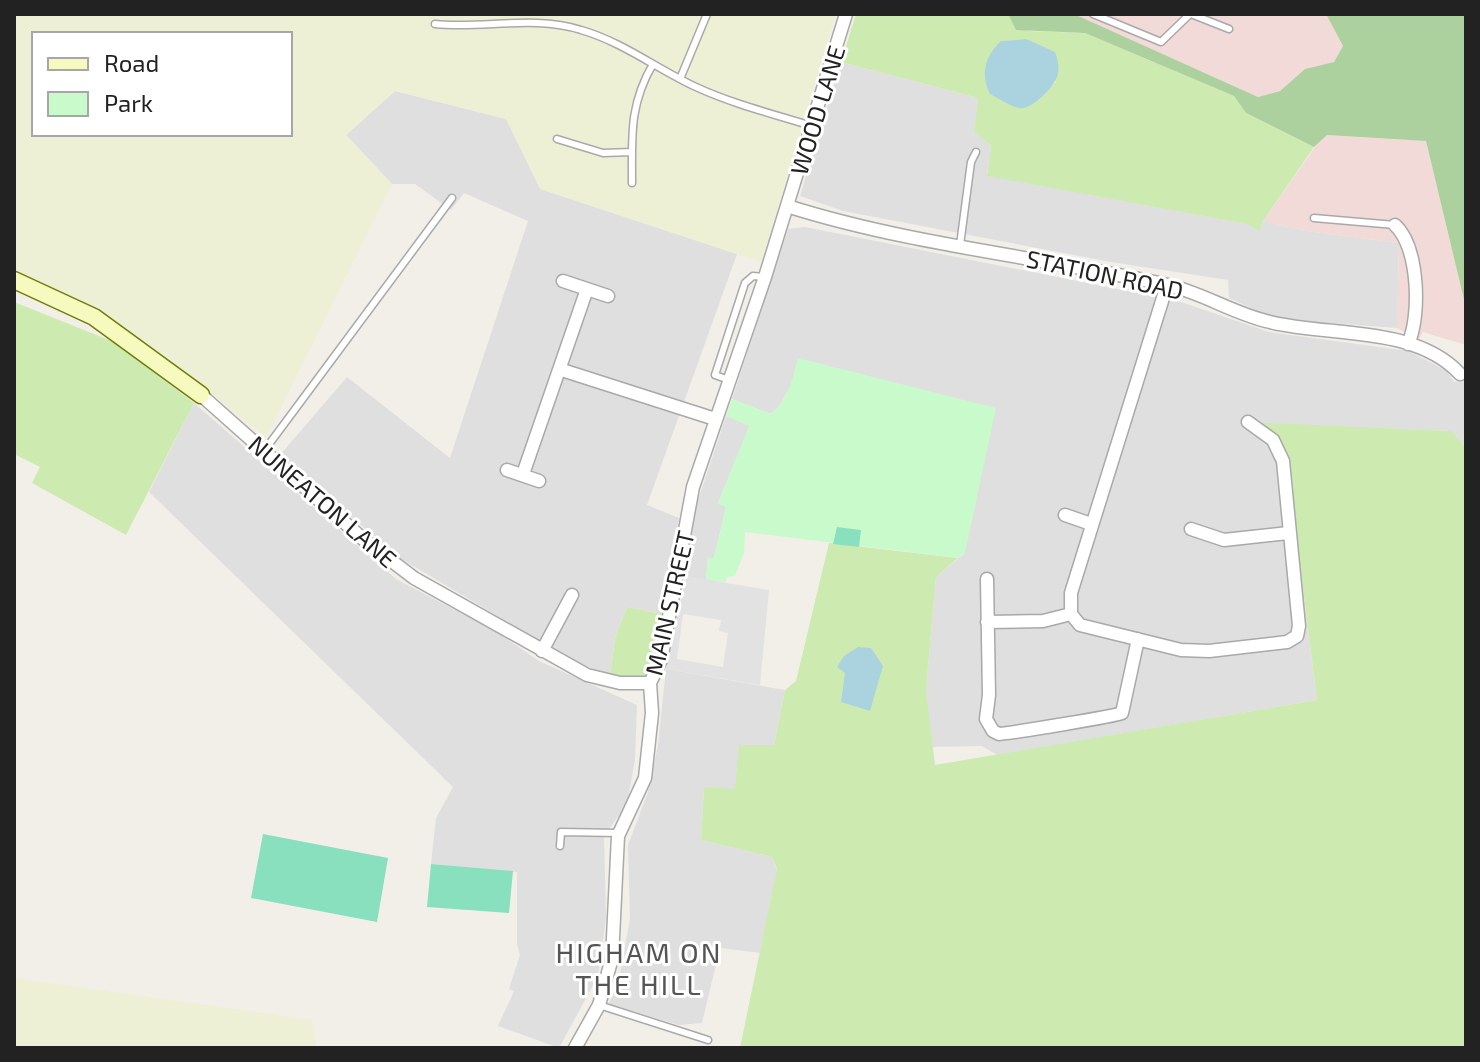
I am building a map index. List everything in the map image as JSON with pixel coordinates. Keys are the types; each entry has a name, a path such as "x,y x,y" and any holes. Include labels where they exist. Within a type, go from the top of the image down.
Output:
{"street":[{"name":"WOOD LANE","path":"787,206 846,14"},
{"name":"STATION ROAD","path":"787,206 888,232 1167,285 1268,322 1408,344 1443,359 1460,374"},
{"name":"MAIN STREET","path":"575,1048 599,1005 615,937 619,833 645,778 652,713 650,683 665,639 693,487 787,206"},
{"path":"1395,225 1408,249 1416,289 1415,329 1408,344"},
{"name":"NUNEATON LANE","path":"14,280 94,317 201,395 363,539 414,578 542,651 605,680 633,685 650,683"},
{"path":"563,281 608,296"},
{"path":"1167,285 1071,593 1071,614 1080,625 1181,650 1209,651 1287,642 1297,636 1299,626 1283,461 1273,440 1248,422"},
{"path":"523,474 562,370 587,289"},
{"path":"562,370 715,419"},
{"path":"507,470 539,481"},
{"path":"1065,515 1091,524"},
{"path":"1191,529 1224,540 1288,533"},
{"path":"987,579 989,695 986,719 993,731 999,734 1061,722 1114,718 1122,713 1127,706 1138,639"},
{"path":"542,651 572,595"},
{"path":"987,622 1043,621 1071,614"}],"lane":[{"path":"680,79 707,14"},
{"path":"1093,14 1161,42 1191,14 1229,29"},
{"path":"435,24 464,27 556,24 582,30 634,51 680,79 738,103 812,126"},
{"path":"632,183 632,117 638,89 653,64"},
{"path":"557,139 603,153 632,152"},
{"path":"960,245 971,162 976,152"},
{"path":"264,451 452,198"},
{"path":"1314,218 1395,225"},
{"path":"560,846 561,832 619,833"},
{"path":"599,1005 708,1040"}],"shaded area":[{"path":"1074,14 1326,14 1343,46 1334,62 1305,69 1280,91 1258,97"},
{"path":"841,62 978,98 974,131 991,146 987,175 1248,224 1260,230 1263,221 1306,231 1399,243 1397,328 1276,319 1229,298 1228,280 1111,262 843,211 800,196"},
{"path":"395,91 506,119 541,189 737,254 647,505 679,518 662,614 627,607 615,638 610,676 572,660 398,557 280,455 347,377 450,458 528,221 464,193 451,210 415,184 392,184 346,135"},
{"path":"1327,135 1426,141 1466,308 1466,345 1423,332 1419,339 1397,328 1399,243 1306,231 1263,221 1320,140"},
{"path":"805,227 1178,301 1269,332 1409,351 1447,371 1454,382 1466,379 1466,448 1452,431 1251,423 1273,432 1287,461 1317,700 997,755 982,746 931,747 926,690 936,577 965,553 799,358 792,383 779,407 771,414 732,399 788,229"},
{"path":"194,403 396,579 495,631 539,661 637,705 635,760 627,804 604,836 606,918 598,976 559,1048 498,1026 514,991 509,989 520,955 517,944 517,872 431,864 436,818 453,787 149,492"},
{"path":"726,416 750,425 718,503 726,507 714,558 708,558 706,580 686,576 695,509"},
{"path":"686,576 769,590 760,685 666,669","holes":["683,614 721,620 719,631 728,633 723,667 677,659"]},
{"path":"666,669 785,690 774,745 735,790 704,788 701,840 772,857 777,870 761,953 720,948 702,1023 679,1025 609,1004 621,969 630,919 628,845 648,792 658,745"}],"green space":[{"path":"14,14 836,14 761,262 540,189 506,119 395,91 346,135 392,184 266,438 165,356 91,305 14,271"},
{"path":"856,14 1008,14 1029,31 1085,33 1234,96 1246,113 1314,147 1263,221 1260,231 1247,224 987,176 991,146 974,131 978,98 841,62","holes":["1026,39 1056,82 1026,105 1012,104 990,94 1001,41"]},
{"path":"1008,14 1074,14 1258,97 1280,91 1305,69 1334,62 1343,46 1326,14 1466,14 1466,308 1426,141 1327,135 1314,147 1246,113 1234,96 1085,33 1016,30"},
{"path":"14,302 114,342 194,403 126,535 32,483 40,467 14,454"},
{"path":"798,358 996,408 965,553 958,558 745,532 744,553 735,576 727,577 726,582 706,580 708,558 714,558 726,507 718,504 749,426 726,416 732,399 771,414 786,395"},
{"path":"1248,422 1452,431 1466,448 1466,1048 740,1048 777,869 772,857 701,840 704,787 735,789 739,745 774,745 785,690 796,681 829,543 958,558 936,577 926,690 935,765 1317,700 1287,461 1273,432"},
{"path":"837,527 861,530 859,547 833,544"},
{"path":"627,607 662,614 645,678 610,676 615,638"},
{"path":"263,834 388,858 377,922 251,898"},
{"path":"431,864 513,871 509,913 427,907"},
{"path":"14,978 312,1020 317,1048 14,1048"}],"water":[{"path":"1026,39 1055,52 1058,71 1055,82 1047,92 1030,106 1019,108 990,94 985,72 991,53 1001,41"},
{"path":"858,647 871,648 883,666 870,711 841,702 845,673 837,667 844,656"}],"district":[{"name":"HIGHAM ON THE HILL","path":"639,968"}]}
